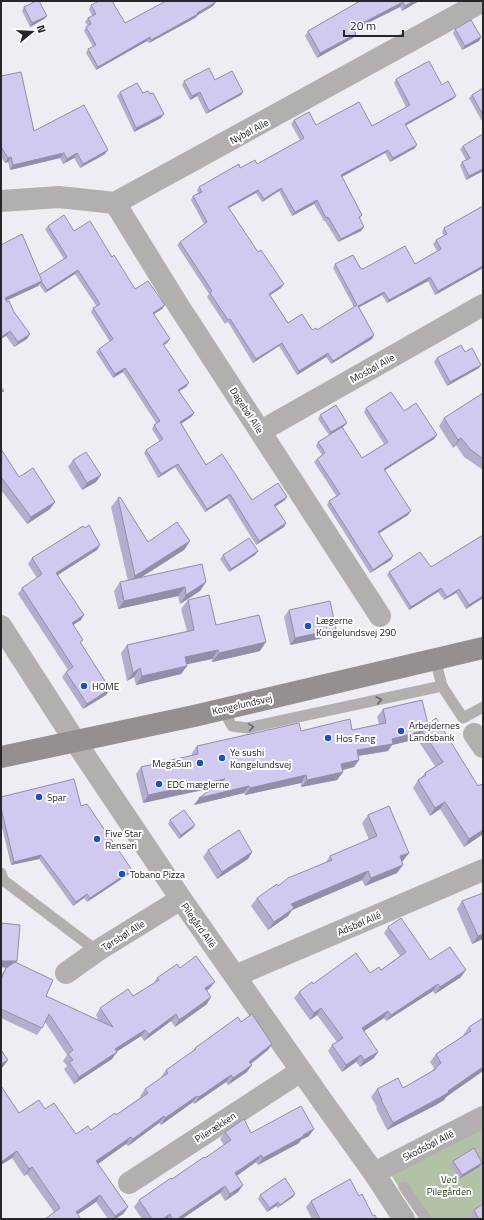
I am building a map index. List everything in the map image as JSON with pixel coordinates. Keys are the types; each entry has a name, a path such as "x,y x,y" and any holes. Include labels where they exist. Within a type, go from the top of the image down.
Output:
{"street":[{"name":"Nybøl Alle","path":"116,203 483,2"},
{"path":"1,201 59,196 116,203"},
{"name":"Dagebøl Alle","path":"116,203 178,305 380,616"},
{"name":"Mosbøl Alle","path":"261,431 482,307"},
{"name":"Pilegård Allé","path":"1,626 75,741 181,898 374,1173 404,1219"},
{"name":"Kongelundsvej","path":"1,758 223,709 435,658 483,648"},
{"name":"Adsbøl Allé","path":"235,976 483,870"},
{"name":"Tørsbøl Alle","path":"66,973 97,951 181,898"},
{"name":"Pilerækken","path":"129,1183 301,1071"},
{"name":"Skodsbøl Allé","path":"374,1173 483,1117"}],"lane":[{"path":"435,658 442,686 463,718 483,707"},
{"path":"223,709 232,726 247,728 442,686"},
{"path":"1,873 3,880 97,951"},
{"path":"404,1187 426,1219"}],"green space":[{"name":"Ved Pilegården","path":"483,1127 483,1219 420,1219 391,1175"}],"building":[{"path":"39,1 47,16 32,23 24,7"},
{"path":"99,1 112,1 125,23 166,1 216,2 197,13 198,14 151,40 150,37 98,67 88,49 96,45 86,27 91,24 88,18 96,14 91,5"},
{"path":"360,1 414,1 405,6 403,2 353,28 356,34 320,53 308,31"},
{"path":"471,20 481,37 465,46 455,29"},
{"path":"429,61 442,85 448,81 456,96 405,124 417,145 393,158 388,150 341,175 362,215 359,217 364,227 341,239 328,217 326,218 317,200 295,212 281,188 264,199 258,190 228,207 258,252 261,250 284,284 269,294 288,323 302,314 312,330 316,328 317,330 357,305 335,264 353,255 361,269 363,269 405,246 415,264 441,249 436,240 447,234 444,228 483,206 483,266 438,291 430,277 389,300 384,292 358,306 374,335 333,361 328,353 299,371 282,343 256,359 230,319 228,320 210,293 212,291 180,242 207,222 193,196 202,192 199,187 239,164 240,168 255,160 257,164 304,138 294,120 309,112 316,125 359,102 372,126 410,105 396,79"},
{"path":"209,68 215,80 232,71 243,92 209,111 200,92 192,96 184,81"},
{"path":"21,72 34,131 84,105 108,150 83,164 77,153 67,159 64,153 13,165 11,157 8,158 1,147 1,76"},
{"path":"137,83 143,93 148,91 150,94 153,93 164,114 136,128 120,92"},
{"path":"483,88 483,115 472,95"},
{"path":"483,134 483,169 469,176 462,162 470,158 463,146"},
{"path":"64,215 74,231 90,221 112,257 114,255 135,289 148,281 165,305 153,313 170,339 163,344 189,383 178,390 194,413 180,422 206,465 222,454 252,500 278,483 287,497 274,505 286,523 259,541 230,494 207,509 178,464 161,474 146,450 163,439 154,425 160,421 125,368 115,374 99,349 113,339 93,308 100,304 78,270 47,290 41,281 39,275 67,257 48,226"},
{"path":"22,234 42,281 5,298 7,302 9,301 14,312 30,334 18,342 10,331 1,337 1,245"},
{"path":"461,345 465,352 472,348 481,365 450,382 437,358"},
{"path":"391,392 404,411 416,403 437,435 384,469 411,511 378,532 393,556 373,570 329,501 340,494 317,459 325,453 318,442 342,427 362,458 388,442 366,408"},
{"path":"483,393 483,459 470,449 461,438 458,440 444,418"},
{"path":"336,405 347,423 331,432 320,415"},
{"path":"1,449 19,477 33,468 55,502 31,517 1,477"},
{"path":"86,452 101,475 87,483 73,460"},
{"path":"120,497 148,542 177,522 190,541 135,576 118,498"},
{"path":"89,525 100,545 56,573 84,615 72,623 83,640 80,642 110,689 87,704 66,672 73,667 22,588 42,574 32,558 83,526 85,528"},
{"path":"483,535 483,596 469,605 459,589 447,597 441,588 411,607 389,572 420,552 431,567"},
{"path":"249,538 258,551 231,569 223,555"},
{"path":"202,564 206,582 186,595 185,587 124,601 120,582"},
{"path":"209,595 216,625 259,615 266,642 219,653 218,650 185,657 187,666 142,676 140,668 133,673 127,645 194,630 188,600"},
{"name":"Lægerne Kongelundsvej 290","path":"330,601 336,629 295,638 289,610"},
{"path":"422,700 428,724 436,718 478,786 481,784 483,787 483,830 469,839 445,802 435,808 418,780 426,775 425,773 443,762 422,731 392,739 393,744 357,750 359,760 341,764 343,772 307,780 306,775 250,788 249,786 199,798 225,779 148,795 141,767 198,754 197,746 299,723 301,731 350,719 352,730 386,723 383,709"},
{"path":"74,779 81,806 87,804 132,870 90,898 87,894 76,902 41,855 14,862 1,808 1,797"},
{"path":"389,806 409,853 400,856 403,865 371,878 368,871 291,904 294,908 274,922 257,898 277,884 278,886 288,878 332,860 330,856 377,836 368,815"},
{"path":"184,810 195,825 181,835 170,820"},
{"path":"239,830 252,852 222,872 208,850"},
{"path":"483,893 483,934 478,936 462,901"},
{"path":"401,918 430,960 450,947 466,970 440,987 438,984 391,1015 388,1011 362,1028 378,1052 364,1060 361,1055 346,1065 332,1045 343,1038 321,1008 314,1013 299,992 312,982 313,984 356,953 370,973 379,967 381,970 406,952 388,927"},
{"path":"1,923 20,925 17,961 1,961"},
{"path":"196,956 215,982 205,988 211,997 179,1020 176,1014 149,1034 145,1030 115,1049 117,1052 79,1077 69,1062 73,1060 68,1054 73,1050 49,1014 42,1028 1,1009 1,979 6,968 15,962 53,980 46,996 113,1027 100,1008 128,989 133,996 159,980 157,978 177,964 180,968"},
{"path":"252,1014 272,1044 249,1062 252,1065 233,1078 231,1075 165,1118 164,1116 133,1139 131,1137 96,1161 128,1207 115,1216 100,1195 76,1212 81,1219 45,1219 60,1208 32,1167 29,1169 17,1151 1,1162 1,1086 19,1113 39,1100 45,1109 54,1103 76,1134 88,1126 91,1130 148,1093 145,1089 168,1073 166,1070 238,1017 241,1022"},
{"path":"483,1018 483,1067 441,1097 393,1123 377,1089 398,1078 403,1088 436,1069 435,1068 441,1063 436,1054 471,1031 469,1027"},
{"path":"1,1050 8,1060 1,1064"},
{"path":"301,1106 314,1129 263,1158 261,1155 235,1173 243,1185 230,1194 225,1186 177,1219 172,1219 170,1214 163,1219 152,1219 139,1200 231,1140 225,1132 244,1119 251,1133"},
{"path":"474,1148 482,1163 462,1175 453,1161"},
{"path":"285,1178 295,1194 280,1205 278,1202 270,1208 260,1195"},
{"path":"350,1179 359,1196 362,1194 373,1216 375,1215 377,1219 320,1219 311,1201"},
{"path":"483,1204 483,1219 479,1219 474,1210"}],"place":[{"name":"Lægerne Kongelundsvej 290","path":"308,626"},
{"name":"HOME","path":"84,686"},
{"name":"Arbejdernes Landsbank","path":"401,731"},
{"name":"Hos Fang","path":"328,738"},
{"name":"Ye sushi Kongelundsvej","path":"222,758"},
{"name":"MegaSun","path":"200,763"},
{"name":"EDC mæglerne","path":"159,784"},
{"name":"Spar","path":"39,797"},
{"name":"Five Star Renseri","path":"97,839"},
{"name":"Tobano Pizza","path":"122,874"}]}
